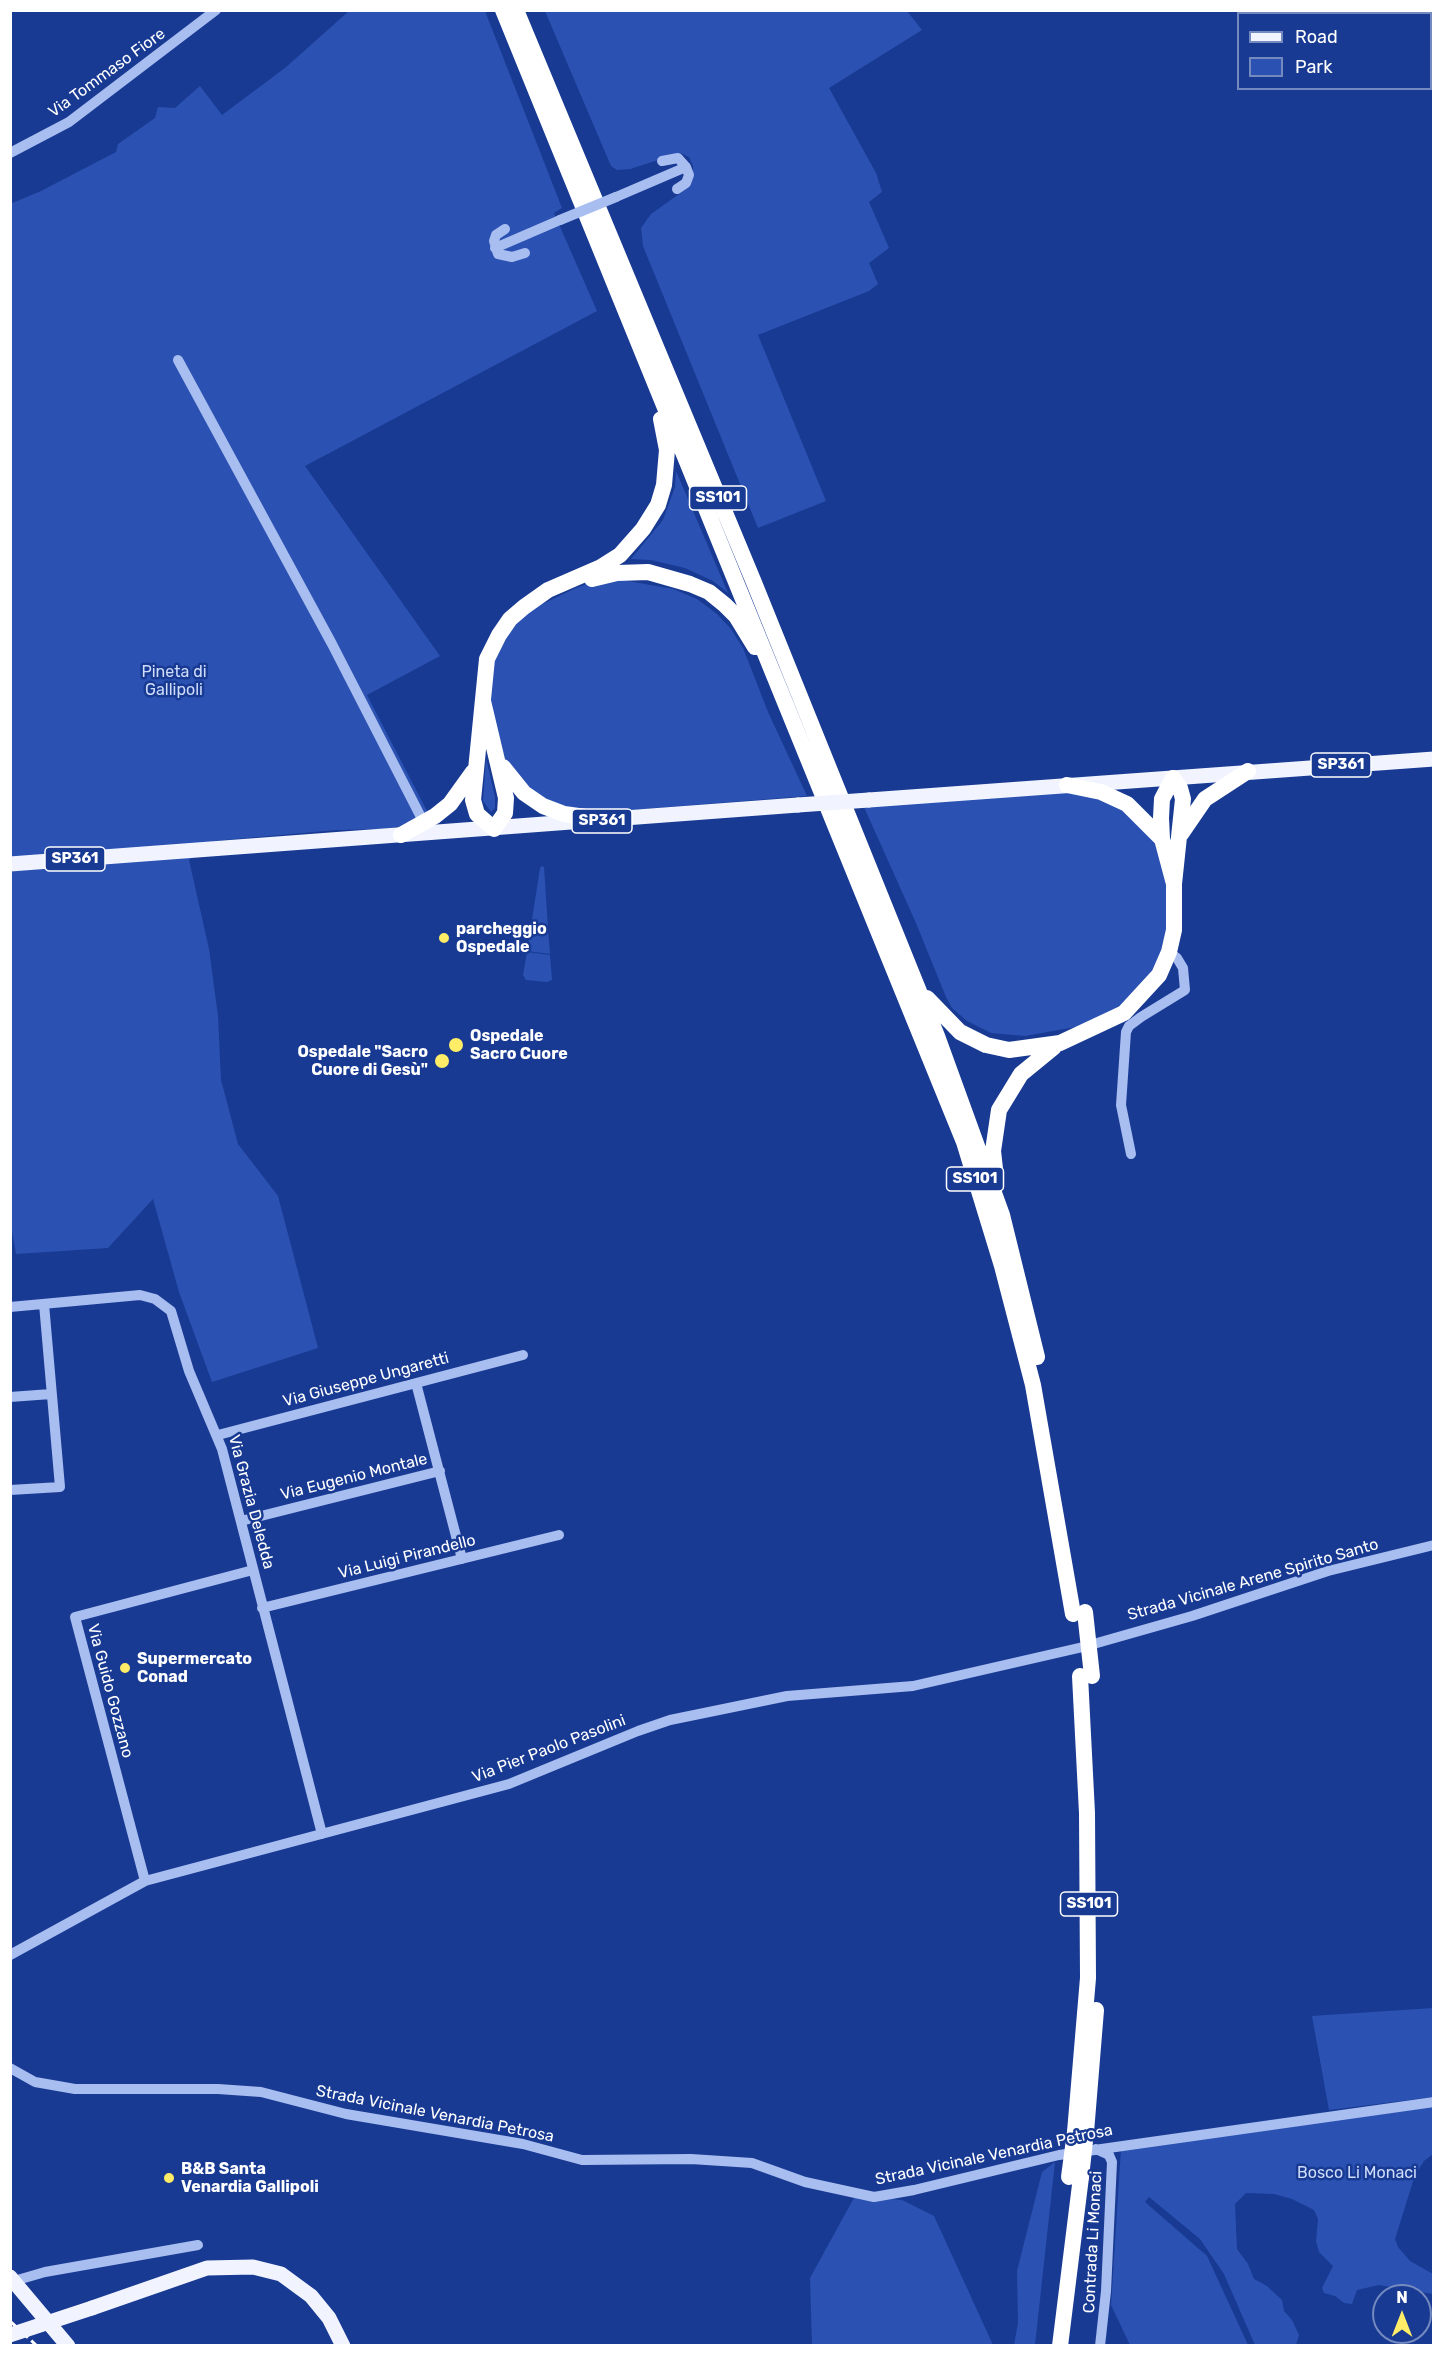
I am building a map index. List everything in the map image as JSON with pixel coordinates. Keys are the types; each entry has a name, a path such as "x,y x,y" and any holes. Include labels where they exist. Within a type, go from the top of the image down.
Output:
{"highway":[{"name":"SS101","path":"503,10 964,1142 1002,1266 1033,1384 1079,1613"},
{"name":"SS101","path":"516,10 753,580 917,986 1002,1215 1044,1382 1079,1613 1086,1676 1088,1978 1080,2132 1060,2346"},
{"path":"483,701 504,785 506,805 504,817 494,830 474,809 472,791 483,701 484,672 492,648 510,619 548,590 601,567 620,555 651,519 664,485 667,450 661,419 627,333 611,277"},
{"path":"537,598 599,576 631,572 672,577 709,592 725,605 747,632 792,735 811,764"},
{"path":"492,744 510,777 524,793 543,806 564,814 607,820"},
{"path":"401,835 424,823 450,804 476,766"},
{"path":"1181,834 1205,799 1248,771"},
{"path":"1002,1215 993,1151 999,1110 1021,1074 1060,1043 1124,1013 1159,975 1169,952 1174,930 1174,884 1183,799 1173,778"},
{"path":"1173,778 1162,800 1162,839 1174,884"},
{"path":"1067,785 1101,792 1127,804 1162,839"},
{"path":"917,986 939,1013 960,1032 986,1045 1009,1050 1060,1043"},
{"name":"SS101","path":"1049,2346 1075,2177"}],"main road":[{"name":"SP361","path":"10,864 1434,759"},
{"path":"14,2336 207,2268 253,2267 281,2274 311,2296 329,2318 343,2346"},
{"path":"12,2279 68,2346"}],"street":[{"name":"Via Tommaso Fiore","path":"10,153 69,122 216,10"},
{"path":"662,161 678,159 686,167 688,175 686,183 677,189"},
{"path":"495,248 686,167"},
{"path":"505,229 496,235 495,248 498,254 505,256 525,253"},
{"path":"178,360 332,645 424,823"},
{"path":"1131,1154 1121,1105 1126,1032 1129,1026 1141,1017 1185,990 1183,968 1177,958 1169,952"},
{"name":"Via Grazia Deledda","path":"10,1307 140,1295 163,1303 171,1311 189,1371 218,1435 322,1834"},
{"path":"10,1490 60,1487 44,1304"},
{"name":"Via Giuseppe Ungaretti","path":"218,1435 523,1355"},
{"path":"416,1383 462,1559"},
{"path":"10,1397 51,1394"},
{"name":"Via Eugenio Montale","path":"241,1521 440,1471"},
{"name":"Via Luigi Pirandello","path":"262,1608 559,1535"},
{"name":"Strada Vicinale Arene Spirito Santo","path":"1083,1647 1192,1616 1328,1571 1434,1545"},
{"name":"Via Guido Gozzano","path":"145,1881 75,1617 253,1570"},
{"name":"Via Pier Paolo Pasolini","path":"10,1955 145,1881 509,1784 670,1720 787,1696 913,1686 1083,1647"},
{"name":"Strada Vicinale Venardia Petrosa","path":"10,2068 35,2082 64,2088 261,2092 346,2114 523,2144 582,2160 692,2159 752,2163 806,2182 874,2197 914,2190 1059,2155 1434,2102"},
{"name":"Contrada Li Monaci","path":"1096,2149 1109,2155 1112,2162 1106,2291 1100,2346"},
{"path":"12,2279 198,2246"}],"green space":[{"name":"Pineta di Gallipoli","path":"349,11 485,11 562,208 554,213 597,311 305,466 440,656 367,695 428,813 402,826 384,829 336,830 214,841 189,860 209,949 218,1016 221,1080 238,1144 278,1196 318,1348 212,1382 179,1292 153,1199 108,1248 16,1254 10,1219 10,204 41,191 116,152 118,144 155,118 158,107 175,108 200,86 222,115 285,68"},
{"path":"545,11 907,11 922,30 829,88 876,173 882,192 869,202 889,248 869,263 878,284 869,291 758,335 826,501 758,528 643,246 641,228 651,214 689,187 693,179 693,166 689,157 680,153 630,169 617,170 611,166"},
{"path":"676,471 728,593 713,581 685,568 651,560 631,559 663,520 675,487"},
{"path":"617,579 673,589 697,599 717,614 731,629 743,648 768,712 807,796 605,812 579,812 536,795 501,755 489,698 494,661 514,625 534,608 598,580"},
{"path":"486,758 495,797 495,808 491,812 483,801"},
{"path":"1068,790 1102,796 1148,828 1165,865 1168,921 1164,944 1150,976 1122,1006 1081,1026 1025,1036 991,1033 967,1021 952,1008 864,807"},
{"path":"542,866 544,867 548,928 531,926"},
{"path":"531,928 548,930 550,954 527,951"},
{"path":"527,952 550,955 552,980 547,982 526,980 523,975"},
{"path":"1433,2008 1433,2097 1329,2110 1312,2016"},
{"name":"Bosco Li Monaci","path":"1433,2105 1433,2154 1424,2161 1415,2175 1395,2239 1398,2247 1410,2261 1433,2274 1433,2294 1432,2284 1372,2284 1372,2287 1357,2290 1352,2304 1344,2303 1335,2296 1324,2293 1322,2288 1333,2266 1319,2252 1316,2241 1318,2219 1314,2210 1292,2199 1274,2194 1246,2193 1235,2204 1237,2249 1248,2264 1254,2279 1267,2286 1282,2300 1284,2311 1292,2320 1299,2335 1296,2345 1255,2345 1224,2274 1200,2239 1149,2197 1145,2202 1207,2256 1248,2345 1130,2345 1111,2305 1121,2149"},
{"path":"1055,2162 1035,2345 1014,2345 1018,2323 1017,2271 1042,2172"},
{"path":"855,2196 902,2200 934,2216 993,2345 812,2345 810,2278"}],"railway":[{"path":"10,2321 37,2346"}],"place":[{"name":"parcheggio Ospedale","path":"444,938"},
{"name":"Ospedale Sacro Cuore","path":"456,1045"},
{"name":"Ospedale \"Sacro Cuore di Gesù\"","path":"442,1061"},
{"name":"Supermercato Conad","path":"125,1668"},
{"name":"B&B Santa Venardia Gallipoli","path":"169,2178"}]}
